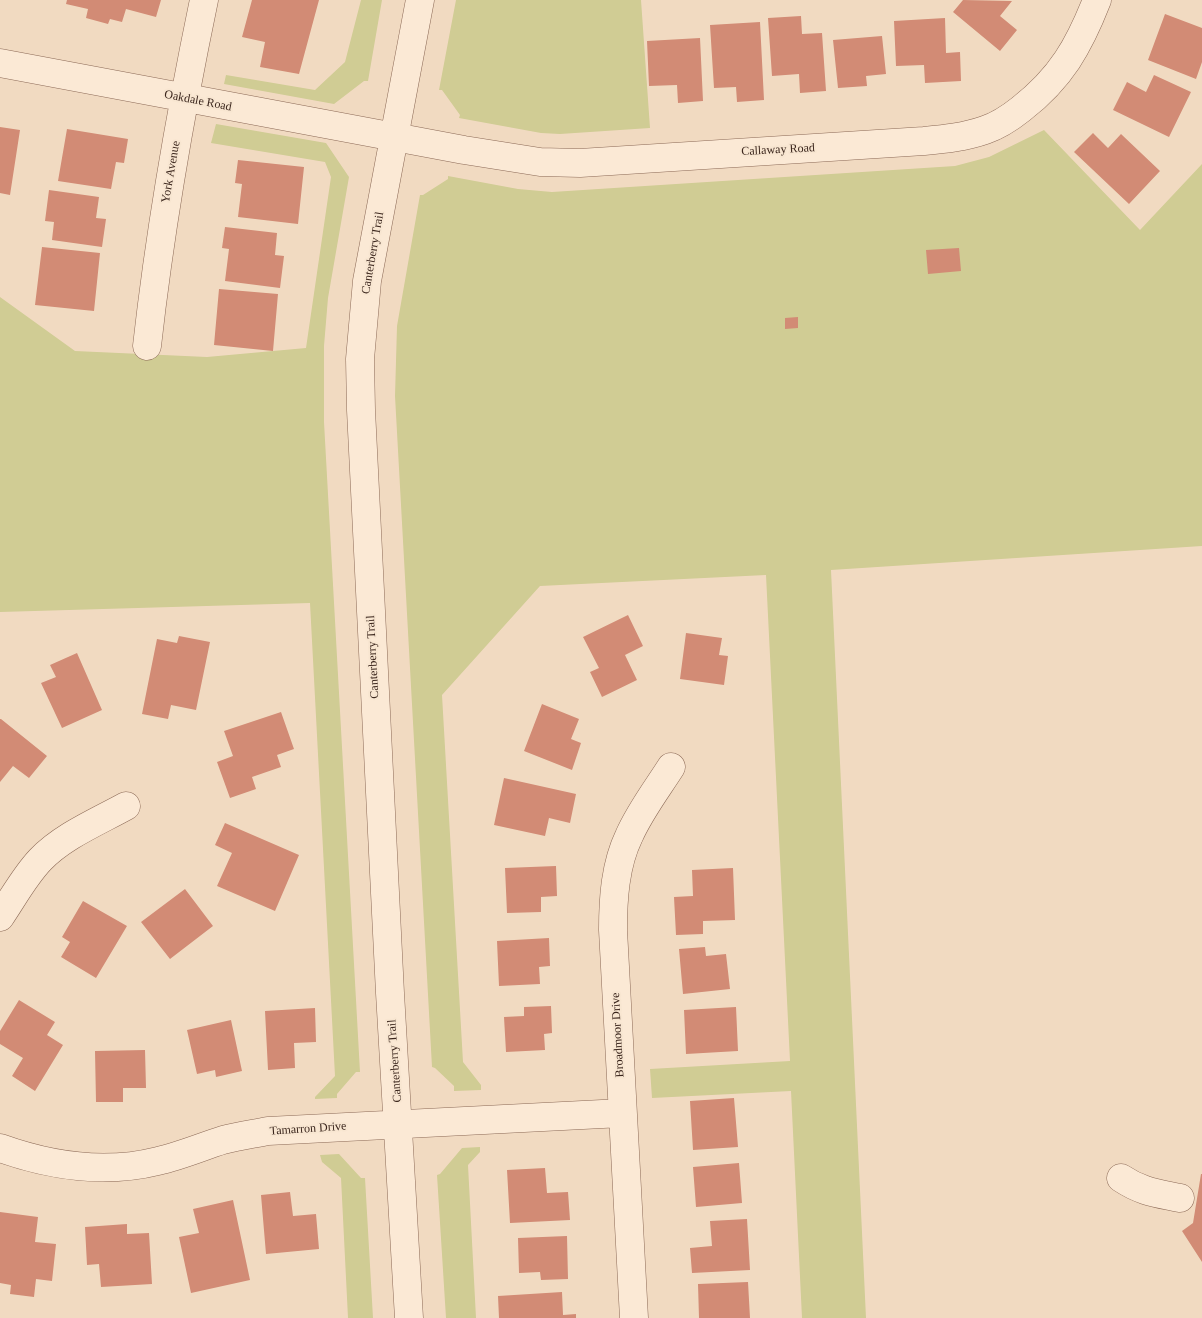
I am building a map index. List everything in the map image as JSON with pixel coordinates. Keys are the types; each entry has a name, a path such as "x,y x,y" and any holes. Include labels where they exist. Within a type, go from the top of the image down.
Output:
{"street":[{"name":"York Avenue","path":"147,346 159,242 204,0"},
{"name":"Canterberry Trail","path":"409,1318 390,993 360,383 362,321 367,281 420,0"},
{"name":"Callaway Road","path":"395,137 523,160 561,163 924,141 970,135 987,129 1016,113 1052,82 1079,42 1097,0"},
{"name":"Oakdale Road","path":"0,63 395,137"},
{"name":"Broadmoor Drive","path":"634,1318 613,930 614,893 622,854 628,836 671,767"},
{"path":"0,918 30,873 50,851 64,840 126,806"},
{"name":"Tamarron Drive","path":"0,1148 60,1164 122,1167 157,1161 222,1141 268,1131 622,1113"},
{"path":"1121,1178 1136,1188 1180,1198"}],"shaded area":[{"path":"361,0 382,0 368,81 364,81 334,104 224,84 226,75 315,90 345,62"},
{"path":"456,0 641,0 650,128 560,134 541,133 459,118 460,115 442,90 439,90"},
{"path":"216,124 326,143 349,177 328,298 324,346 324,422 360,1072 356,1072 337,1094 337,1098 315,1099 335,1076 310,603 0,612 0,297 75,351 207,357 306,348 331,177 325,162 211,143"},
{"path":"1044,130 1140,230 1202,164 1202,546 831,570 866,1318 802,1318 791,1091 652,1098 650,1069 790,1061 766,575 540,586 442,695 463,1062 481,1085 481,1090 454,1091 454,1086 432,1067 395,396 397,326 420,195 448,179 448,176 518,189 552,192 955,166 989,157"},
{"path":"480,1147 480,1152 468,1165 476,1318 446,1318 437,1175 440,1174 462,1148"},
{"path":"339,1154 361,1178 365,1178 373,1318 348,1318 341,1178 322,1162 320,1155"}],"building":[{"path":"67,0 161,0 156,17 126,9 122,22 110,19 108,24 86,18 88,9 66,4"},
{"path":"252,0 319,0 299,74 260,67 265,42 242,37"},
{"path":"963,0 1012,1 1000,16 1017,30 1000,51 953,12"},
{"path":"1165,14 1202,28 1202,62 1196,79 1148,60"},
{"path":"801,16 802,34 822,33 826,91 800,93 799,74 772,76 768,18"},
{"path":"945,18 946,53 960,52 961,81 925,83 924,65 896,66 894,21"},
{"path":"760,22 764,100 737,102 736,87 714,88 710,25"},
{"path":"882,36 886,74 866,76 867,86 838,88 833,40"},
{"path":"700,38 703,101 678,103 677,85 649,86 647,41"},
{"path":"1154,75 1191,92 1169,137 1113,110 1127,82 1146,92"},
{"path":"0,127 20,130 10,195 0,193"},
{"path":"67,129 128,139 124,163 116,162 111,189 58,181"},
{"path":"1093,133 1108,148 1121,134 1160,171 1129,204 1074,152"},
{"path":"238,160 304,167 298,224 238,217 242,184 235,183"},
{"path":"49,190 99,197 96,218 106,219 102,247 52,240 54,222 45,221"},
{"path":"225,227 277,233 275,255 284,256 280,288 225,281 229,249 222,248"},
{"path":"42,247 100,253 94,311 35,305"},
{"path":"959,248 961,271 928,274 926,250"},
{"path":"219,289 278,294 273,351 214,345"},
{"path":"798,317 798,328 785,329 785,318"},
{"path":"628,615 643,646 625,655 637,680 602,697 590,672 599,668 583,637"},
{"path":"686,633 722,638 719,655 728,656 724,685 680,679"},
{"path":"179,636 210,642 196,710 171,705 168,719 142,714 157,639 177,643"},
{"path":"77,653 102,710 62,728 41,683 56,677 50,665"},
{"path":"542,704 579,719 571,739 581,743 572,770 524,751"},
{"path":"281,712 294,749 277,755 281,767 252,777 256,789 230,798 217,762 233,756 224,731"},
{"path":"0,719 47,756 29,778 13,766 0,782"},
{"path":"504,778 576,794 570,823 549,818 545,836 494,825"},
{"path":"225,823 299,855 275,911 217,886 232,853 215,845"},
{"path":"556,866 557,896 541,897 541,912 507,913 505,868"},
{"path":"733,868 735,920 703,921 703,934 676,935 674,897 693,896 692,870"},
{"path":"185,889 213,926 170,959 141,922"},
{"path":"83,901 127,926 96,978 61,957 70,942 62,937"},
{"path":"549,938 550,966 539,967 540,984 499,986 497,941"},
{"path":"705,947 706,956 726,954 730,989 683,994 679,949"},
{"path":"19,1000 55,1022 47,1035 63,1045 35,1091 12,1076 23,1058 0,1044 0,1031"},
{"path":"551,1006 552,1033 544,1034 545,1050 506,1052 504,1017 524,1016 524,1007"},
{"path":"736,1007 738,1051 686,1054 684,1010"},
{"path":"315,1008 316,1042 294,1043 295,1068 268,1070 265,1011"},
{"path":"231,1020 242,1071 216,1077 215,1070 197,1074 187,1030"},
{"path":"145,1050 146,1088 123,1088 123,1102 96,1102 95,1051"},
{"path":"734,1098 738,1147 693,1150 690,1101"},
{"path":"739,1163 742,1203 696,1207 693,1167"},
{"path":"545,1168 547,1193 568,1192 570,1220 510,1223 507,1170"},
{"path":"1201,1174 1202,1262 1182,1231 1193,1223"},
{"path":"290,1192 293,1216 316,1214 319,1249 266,1254 261,1195"},
{"path":"233,1200 250,1280 191,1293 179,1237 199,1233 193,1209"},
{"path":"0,1212 38,1217 35,1242 56,1244 52,1281 36,1279 34,1297 10,1294 11,1285 0,1283"},
{"path":"747,1219 750,1270 692,1273 690,1248 712,1246 710,1221"},
{"path":"127,1224 127,1234 149,1233 152,1284 101,1287 99,1264 87,1265 85,1227"},
{"path":"567,1236 568,1279 541,1280 540,1272 519,1273 518,1238"},
{"path":"748,1282 750,1318 699,1318 698,1284"},
{"path":"562,1292 563,1315 576,1314 576,1318 499,1318 498,1296"}]}
